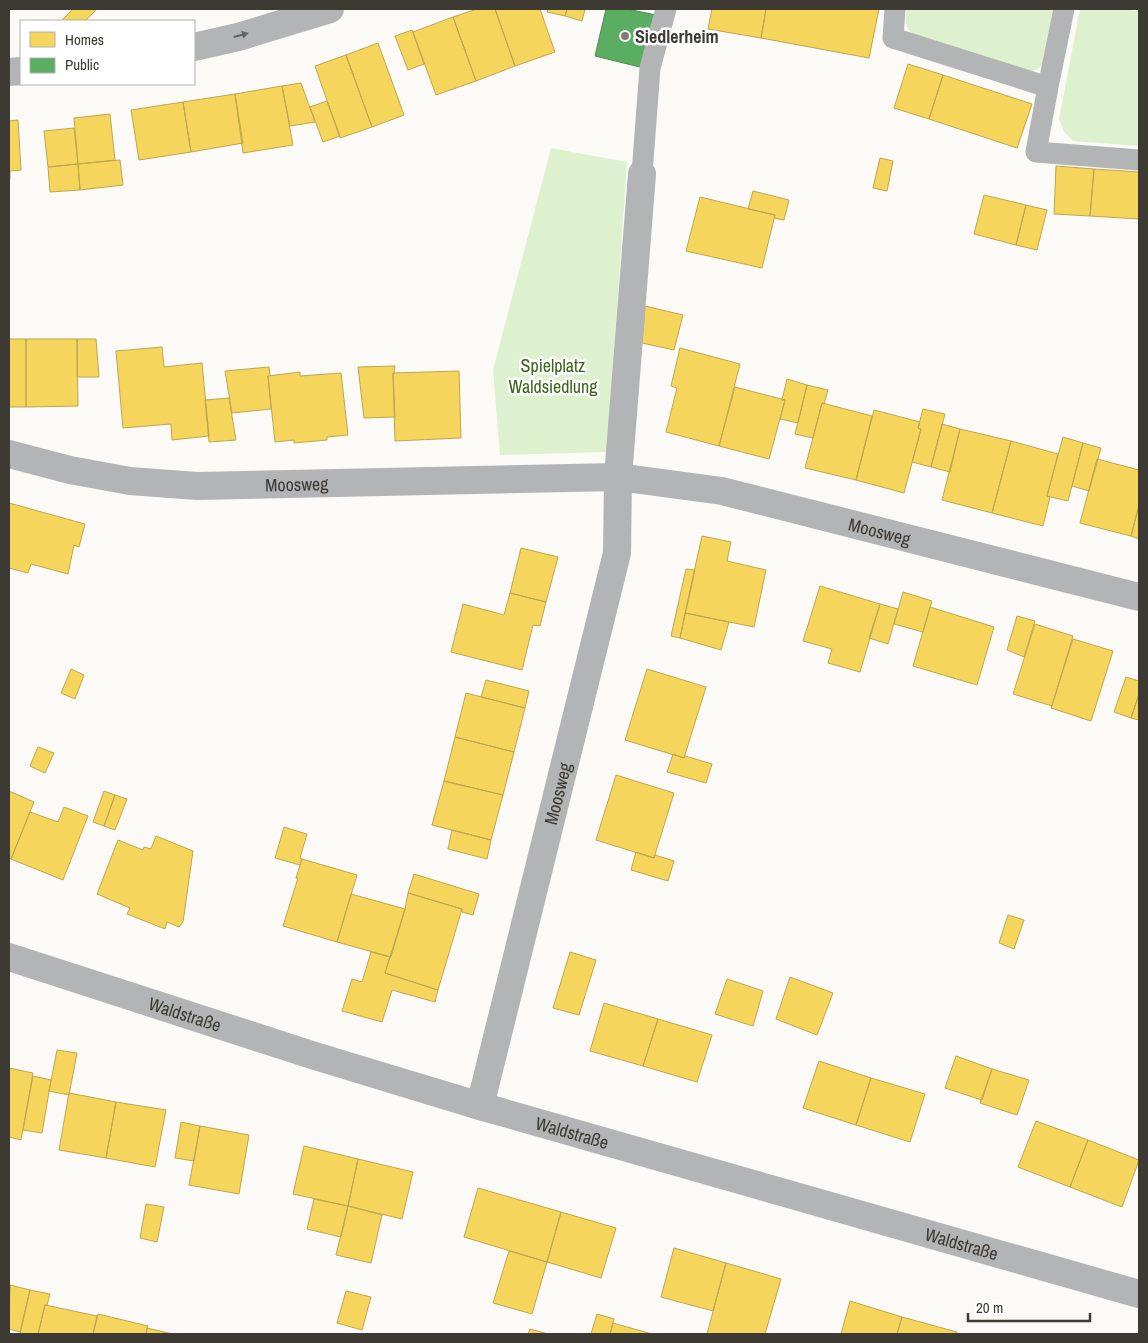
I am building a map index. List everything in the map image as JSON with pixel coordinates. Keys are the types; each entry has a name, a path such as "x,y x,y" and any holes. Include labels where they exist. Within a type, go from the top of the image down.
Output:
{"street":[{"path":"195,47 238,37 330,9"},
{"name":"Moosweg","path":"480,1106 617,553 618,478 642,174"},
{"name":"Moosweg","path":"9,454 70,470 130,481 197,486 618,478 722,491 1139,597"},
{"name":"Waldstraße","path":"9,957 315,1056 480,1106 1139,1294"}],"lane":[{"path":"642,174 650,68 666,9"},
{"path":"895,9 892,38 1048,87"},
{"path":"1064,9 1036,152 1139,160"}],"green space":[{"path":"907,9 1056,9 1047,60 1038,69 1024,73 918,39 907,26"},
{"path":"1080,9 1139,11 1139,146 1073,141 1064,132 1059,119"},
{"name":"Spielplatz Waldsiedlung","path":"551,148 627,162 607,452 500,455 493,370"}],"building: Homes":[{"path":"73,9 96,10 86,20 62,20"},
{"path":"477,9 495,9 515,66 476,81 453,17"},
{"path":"495,9 540,9 555,52 515,66"},
{"path":"548,9 567,9 565,16 547,12"},
{"path":"567,9 585,9 582,21 565,16"},
{"path":"712,9 766,9 761,38 708,29"},
{"path":"766,9 879,9 869,58 761,38"},
{"path":"453,17 476,81 436,95 413,32"},
{"path":"412,30 424,64 408,70 395,36"},
{"path":"378,43 404,115 372,127 346,55"},
{"path":"346,55 372,127 340,138 315,66"},
{"path":"908,64 943,75 929,119 894,108"},
{"path":"943,75 1032,104 1017,148 929,119"},
{"path":"301,83 315,122 290,126 282,86"},
{"path":"282,86 293,145 243,153 235,94"},
{"path":"235,94 243,143 191,152 183,102"},
{"path":"327,101 340,136 323,142 310,107"},
{"path":"183,102 191,152 139,160 131,110"},
{"path":"110,114 115,160 78,164 74,118"},
{"path":"18,120 21,170 10,171 9,179 9,121"},
{"path":"74,128 78,164 48,167 44,131"},
{"path":"880,158 893,161 887,191 873,188"},
{"path":"120,160 123,185 80,190 78,164"},
{"path":"78,164 80,190 50,192 48,167"},
{"path":"1056,166 1094,169 1090,216 1054,214"},
{"path":"1094,169 1139,172 1139,219 1090,216"},
{"path":"753,191 789,200 784,220 774,218 775,215 748,209"},
{"path":"984,195 1026,205 1016,245 974,234"},
{"path":"700,197 775,215 762,268 686,251"},
{"path":"1026,205 1047,210 1037,250 1016,245"},
{"path":"645,306 683,315 674,350 642,343"},
{"path":"9,339 26,339 26,407 9,407"},
{"path":"26,339 77,339 78,406 26,407"},
{"path":"77,339 96,339 99,377 77,377"},
{"path":"162,347 164,367 202,363 209,436 172,440 171,424 123,428 116,351"},
{"path":"680,348 740,364 719,446 666,432 677,388 671,386"},
{"path":"395,366 393,373 395,417 364,418 358,367"},
{"path":"269,367 271,409 232,413 225,371"},
{"path":"459,371 461,438 395,441 393,373"},
{"path":"300,372 300,376 341,373 348,435 327,437 327,440 294,443 294,440 275,442 268,376"},
{"path":"787,379 807,385 798,423 780,419 785,400 782,400"},
{"path":"807,385 828,390 824,404 822,403 813,438 795,434"},
{"path":"735,387 785,400 769,459 719,446"},
{"path":"229,398 236,440 209,442 205,400"},
{"path":"822,403 872,416 856,480 805,468"},
{"path":"923,409 945,414 931,467 912,462 921,429 918,428"},
{"path":"874,410 920,422 918,428 921,429 904,493 856,480"},
{"path":"942,424 960,429 950,472 931,467"},
{"path":"960,429 1011,441 992,513 942,500"},
{"path":"1063,437 1083,443 1068,501 1047,496"},
{"path":"1011,441 1058,454 1047,496 1050,497 1043,526 992,513"},
{"path":"1083,443 1101,448 1089,491 1072,486"},
{"path":"1097,459 1139,470 1139,505 1131,536 1080,523"},
{"path":"9,503 85,524 79,547 74,545 68,574 31,564 28,573 9,568"},
{"path":"1139,505 1139,539 1131,536"},
{"path":"702,536 731,542 727,561 766,570 754,627 685,613"},
{"path":"521,548 558,557 546,602 510,593"},
{"path":"686,569 695,570 680,638 671,636"},
{"path":"820,586 880,604 860,672 828,663 832,649 803,641"},
{"path":"903,592 932,601 923,632 894,624"},
{"path":"510,593 546,602 540,626 533,625 522,670 451,652 463,604 504,615"},
{"path":"880,604 898,609 888,644 869,638"},
{"path":"930,607 994,627 977,685 913,666"},
{"path":"685,613 729,622 721,650 680,638"},
{"path":"1017,616 1035,621 1024,657 1007,650"},
{"path":"1035,624 1073,636 1052,706 1013,694"},
{"path":"1073,639 1113,651 1091,721 1051,708"},
{"path":"71,669 84,675 75,699 61,693"},
{"path":"647,669 706,687 684,758 625,740"},
{"path":"1126,677 1139,681 1139,694 1131,718 1114,712"},
{"path":"486,680 529,691 525,708 481,697"},
{"path":"466,693 525,708 514,752 455,737"},
{"path":"1139,694 1139,720 1131,718"},
{"path":"455,737 514,752 503,795 444,781"},
{"path":"38,747 54,753 45,773 30,766"},
{"path":"673,754 712,764 706,783 667,772"},
{"path":"616,775 674,793 654,858 596,840"},
{"path":"444,781 503,795 491,840 432,825"},
{"path":"9,791 34,802 11,859 9,858"},
{"path":"104,791 115,795 104,826 93,822"},
{"path":"115,795 127,799 115,830 104,826"},
{"path":"64,807 88,816 63,880 11,859 30,812 58,822"},
{"path":"284,827 307,834 300,858 302,859 300,865 275,858"},
{"path":"452,830 491,840 487,859 448,849"},
{"path":"156,836 193,851 183,922 179,927 167,922 165,929 127,914 130,908 97,894 118,840 143,850 144,847 151,849"},
{"path":"636,852 654,858 655,855 674,861 668,881 631,870"},
{"path":"302,859 357,875 337,942 283,926"},
{"path":"414,874 479,894 473,915 462,912 462,909 408,893"},
{"path":"408,893 462,909 438,990 385,973 405,909"},
{"path":"351,894 405,909 391,957 337,942"},
{"path":"1008,915 1024,920 1014,949 999,943"},
{"path":"371,952 390,957 385,973 438,990 435,1002 392,990 382,1022 342,1011 352,979 362,982"},
{"path":"570,952 596,960 579,1015 553,1008"},
{"path":"790,977 833,993 817,1035 776,1019"},
{"path":"727,979 763,991 753,1026 715,1014"},
{"path":"604,1003 658,1019 643,1066 590,1051"},
{"path":"658,1019 712,1035 697,1082 643,1066"},
{"path":"57,1050 77,1053 69,1095 49,1091"},
{"path":"956,1056 992,1069 982,1100 945,1088"},
{"path":"819,1061 871,1078 856,1125 803,1108"},
{"path":"9,1068 33,1073 21,1140 9,1137"},
{"path":"992,1069 1029,1080 1017,1115 980,1103"},
{"path":"33,1076 51,1080 42,1133 23,1130"},
{"path":"871,1078 925,1094 910,1142 856,1125"},
{"path":"69,1093 116,1102 106,1158 59,1150"},
{"path":"116,1102 166,1110 155,1167 106,1158"},
{"path":"1036,1121 1088,1140 1070,1187 1018,1167"},
{"path":"181,1122 200,1126 194,1161 175,1158"},
{"path":"200,1126 249,1135 239,1194 189,1185"},
{"path":"1088,1140 1139,1160 1122,1207 1070,1187"},
{"path":"304,1146 358,1159 348,1206 293,1194"},
{"path":"358,1159 413,1172 402,1219 348,1206"},
{"path":"478,1188 561,1212 547,1262 464,1237"},
{"path":"314,1199 348,1206 341,1237 307,1229"},
{"path":"146,1204 164,1207 157,1242 140,1238"},
{"path":"348,1206 382,1215 371,1263 336,1255"},
{"path":"561,1212 616,1228 601,1278 547,1262"},
{"path":"674,1248 726,1263 713,1311 661,1297"},
{"path":"509,1251 547,1262 532,1314 493,1303"},
{"path":"726,1263 781,1279 765,1334 707,1334"},
{"path":"10,1285 30,1290 20,1332 9,1329"},
{"path":"30,1290 50,1294 47,1305 45,1305 38,1334 20,1334"},
{"path":"346,1291 371,1297 362,1330 337,1323"},
{"path":"850,1301 902,1317 897,1334 841,1334"},
{"path":"45,1305 97,1316 93,1334 38,1334"},
{"path":"98,1314 148,1326 146,1334 93,1334"},
{"path":"597,1314 614,1319 610,1334 591,1334"},
{"path":"902,1317 957,1332 956,1334 897,1334"},
{"path":"613,1323 652,1334 610,1334"},
{"path":"147,1328 173,1334 146,1334"},
{"path":"530,1329 548,1334 528,1334"}],"building: Public":[{"name":"Siedlerheim","path":"606,9 627,9 656,15 644,68 595,56"}],"place":[{"name":"Siedlerheim","path":"625,36"}]}
